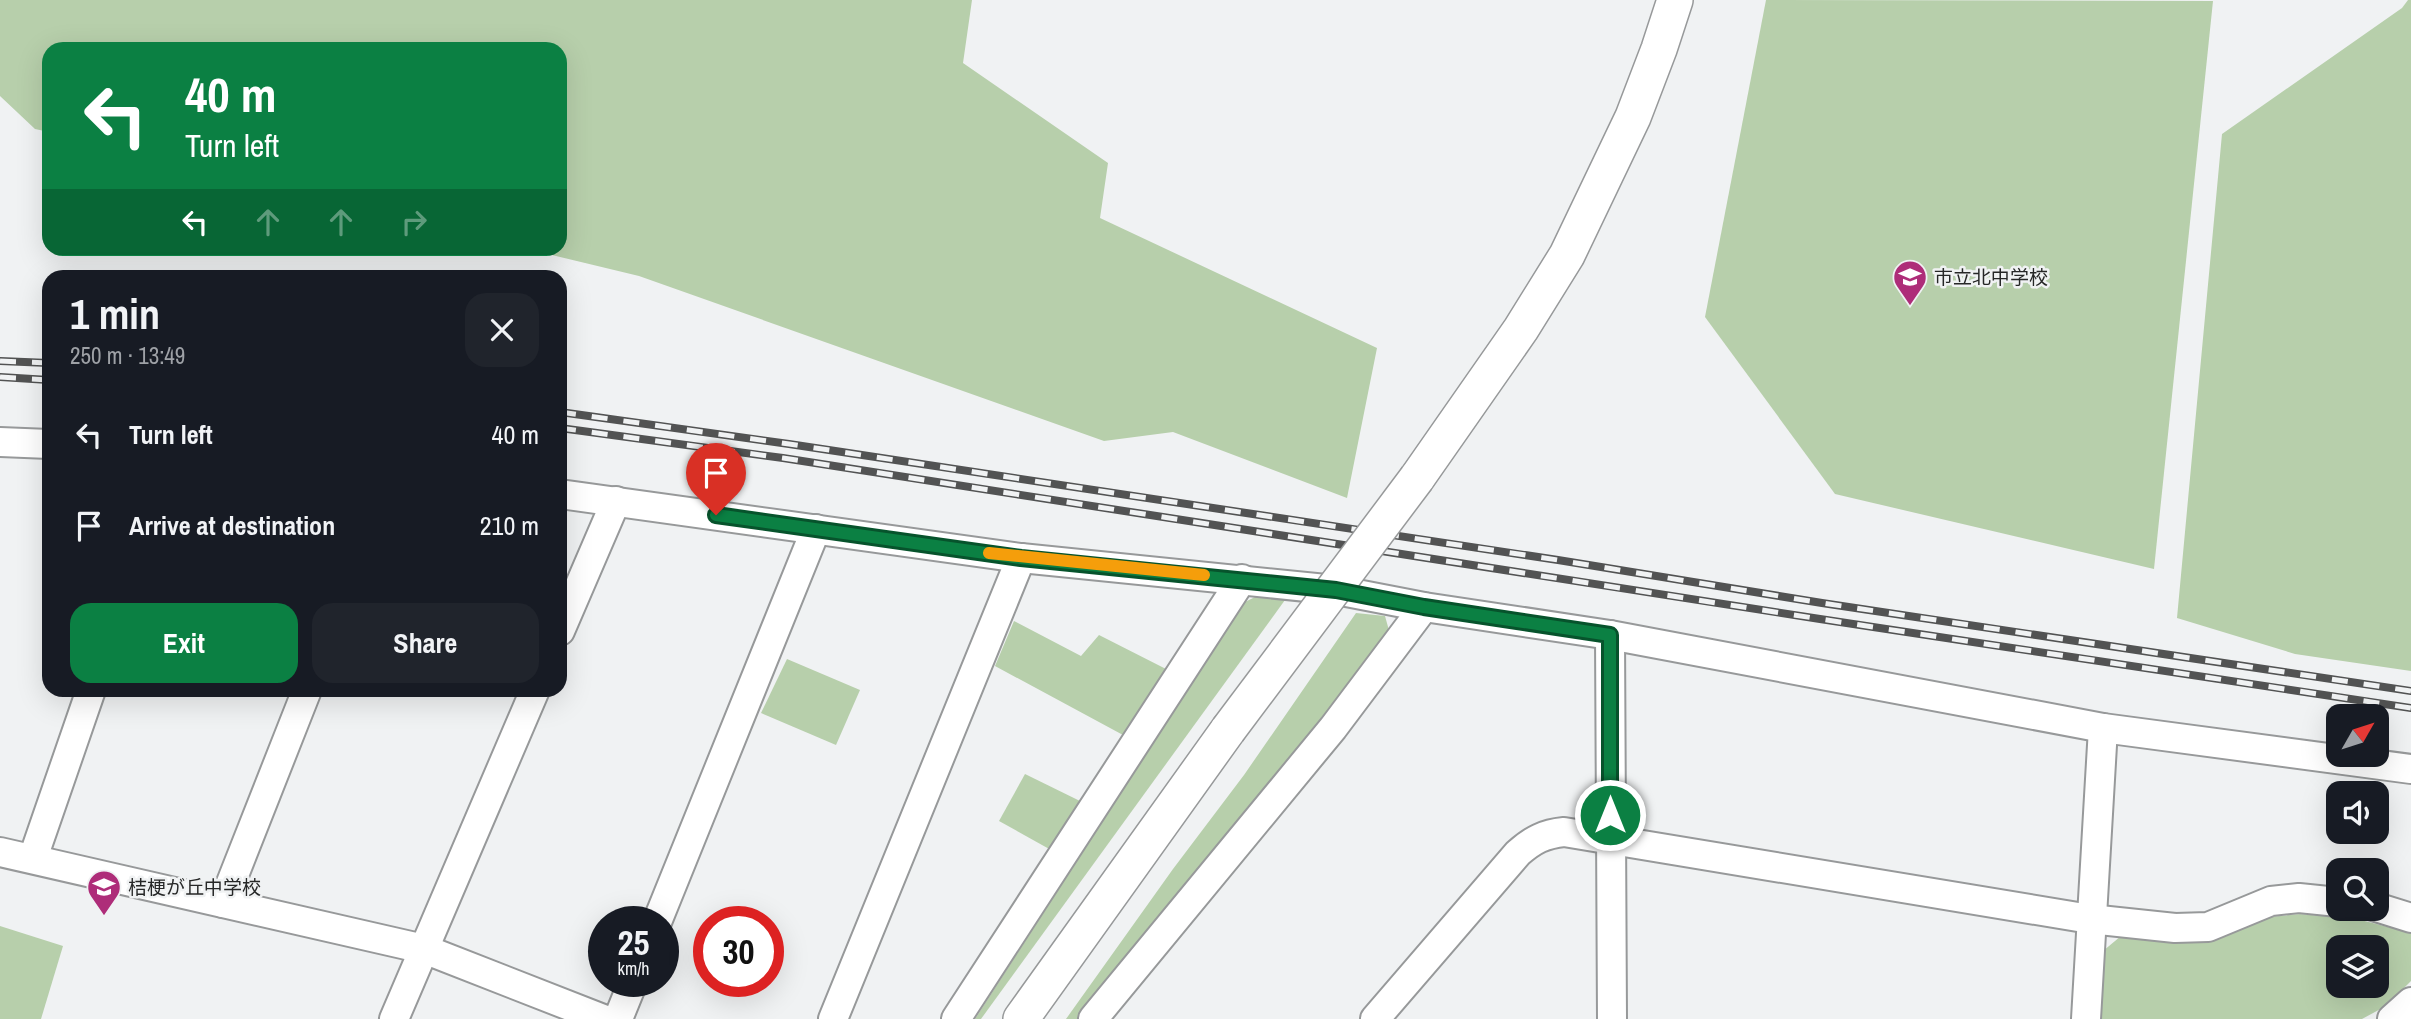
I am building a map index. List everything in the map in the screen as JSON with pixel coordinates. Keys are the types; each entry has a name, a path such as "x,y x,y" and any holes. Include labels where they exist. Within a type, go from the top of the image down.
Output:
{"street":[{"path":"1021,1019 1228,730 1417,478 1514,339 1567,255 1633,117 1675,0"},
{"path":"0,442 42,444"},
{"path":"567,495 1021,558 1336,590 1424,607 1610,635 2103,728 2411,769"},
{"path":"567,615 616,501"},
{"path":"663,906 816,529"},
{"path":"833,1019 1021,558"},
{"path":"956,1019 1242,579"},
{"path":"1093,1019 1333,728 1424,607"},
{"path":"1610,635 1612,1019"},
{"path":"33,858 89,697"},
{"path":"223,903 304,697"},
{"path":"394,1019 532,697"},
{"path":"2085,1019 2103,728"},
{"path":"1375,1019 1518,853 1546,834 1564,832 2090,919 2175,928 2208,927 2271,901 2299,898 2326,901"},
{"path":"0,852 424,949 603,1019"},
{"path":"2389,911 2411,918"},
{"path":"618,1019 627,997"},
{"path":"2392,1019 2411,1002"}],"green space":[{"path":"0,0 972,0 963,63 1108,163 1100,218 1377,348 1347,498 1173,432 1104,441 639,276 556,256 567,256 567,42 42,42 42,130 35,129 0,96"},
{"name":"市立北中学校","path":"1766,0 2213,1 2154,569 1835,494 1705,317"},
{"path":"2411,0 2411,671 2295,654 2177,618 2222,134 2402,8"},
{"path":"1257,596 1285,600 981,1019 975,1019 1243,603"},
{"path":"1356,613 1385,616 1390,634 1306,744 1077,1019 1066,1019 1244,775"},
{"path":"1014,621 1081,656 1099,635 1166,669 1123,735 995,666"},
{"path":"787,659 860,690 836,745 761,713"},
{"path":"1025,774 1080,801 1051,850 999,821"},
{"path":"2300,914 2326,916 2326,921 2365,921 2411,933 2411,981 2386,1006 2362,1019 2100,1019 2103,951 2121,936 2207,940 2268,917"},
{"path":"0,926 63,946 41,1019 0,1019"}],"railway":[{"path":"0,361 42,363"},
{"path":"0,377 42,380"},
{"path":"567,413 789,444 2411,691"},
{"path":"567,429 783,458 2411,708"}],"slow traffic":[{"path":"989,553 1204,575"}],"place":[{"name":"市立北中学校","path":"1910,307"},
{"name":"桔梗が丘中学校","path":"104,917"}],"route":[{"path":"716,515 1021,558 1336,590 1424,607 1610,635 1610,815"}]}
